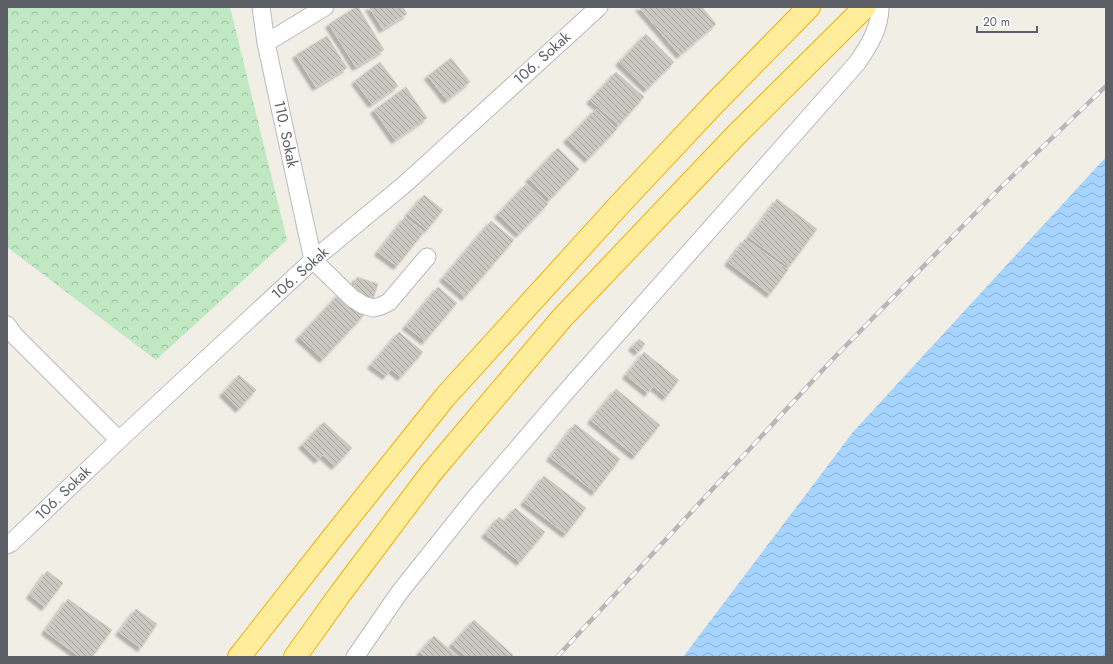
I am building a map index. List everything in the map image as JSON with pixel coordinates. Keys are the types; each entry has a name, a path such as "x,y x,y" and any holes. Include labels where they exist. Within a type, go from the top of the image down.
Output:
{"highway":[{"path":"239,657 445,397 621,203 809,7"},
{"path":"299,656 431,473 562,318 737,134 865,7"}],"street":[{"name":"110. Sokak","path":"261,7 266,43 313,260"},
{"path":"266,43 326,7"},
{"name":"106. Sokak","path":"7,545 11,543 119,440 313,260 405,184 599,7"},
{"path":"355,657 399,593 474,499 610,342 857,63 871,42 880,19 880,7"},
{"path":"313,260 352,298 373,308 389,302 427,257"},
{"path":"7,325 15,336 119,440"}],"green space":[{"path":"7,7 230,7 287,240 156,360 7,247"}],"water":[{"path":"1106,157 1106,657 683,657 853,432"}],"building":[{"path":"358,7 384,50 356,67 329,24"},
{"path":"369,7 403,7 407,14 383,29"},
{"path":"639,7 702,7 716,24 680,55"},
{"path":"646,34 674,62 647,89 619,62"},
{"path":"327,36 347,68 316,87 296,55"},
{"path":"451,58 470,82 447,100 428,76"},
{"path":"380,62 398,86 372,104 355,81"},
{"path":"616,72 644,97 619,125 590,100"},
{"path":"406,87 427,118 395,140 374,110"},
{"path":"596,109 617,129 588,159 567,139"},
{"path":"558,148 579,169 550,199 529,179"},
{"path":"526,184 548,204 519,234 498,214"},
{"path":"424,195 443,210 427,230 408,214"},
{"path":"777,199 817,229 789,267 749,237"},
{"path":"405,217 424,232 397,266 378,252"},
{"path":"491,221 514,240 465,297 443,278"},
{"path":"745,239 788,270 770,294 728,262"},
{"path":"357,277 378,284 373,299 352,292"},
{"path":"438,287 457,303 425,341 406,326"},
{"path":"340,293 364,315 323,359 299,337"},
{"path":"399,332 423,352 401,377 391,369 386,376 371,365"},
{"path":"639,339 645,344 638,352 632,347"},
{"path":"644,352 679,380 666,397 653,386 648,393 626,375"},
{"path":"239,375 256,390 239,409 223,393"},
{"path":"616,389 660,425 635,456 591,420"},
{"path":"324,422 352,448 335,466 323,455 318,460 302,445"},
{"path":"575,424 620,459 595,492 550,457"},
{"path":"544,476 586,508 566,534 524,502"},
{"path":"515,508 545,532 520,562 485,534 499,517 504,521"},
{"path":"47,571 63,583 45,607 30,595"},
{"path":"68,599 112,630 92,657 80,657 45,631"},
{"path":"136,609 157,624 141,648 119,632"},
{"path":"474,620 513,655 512,657 467,657 452,644"},
{"path":"434,636 458,657 426,657 420,652"}],"railway":[{"path":"557,657 832,360 998,190 1106,86"}]}
